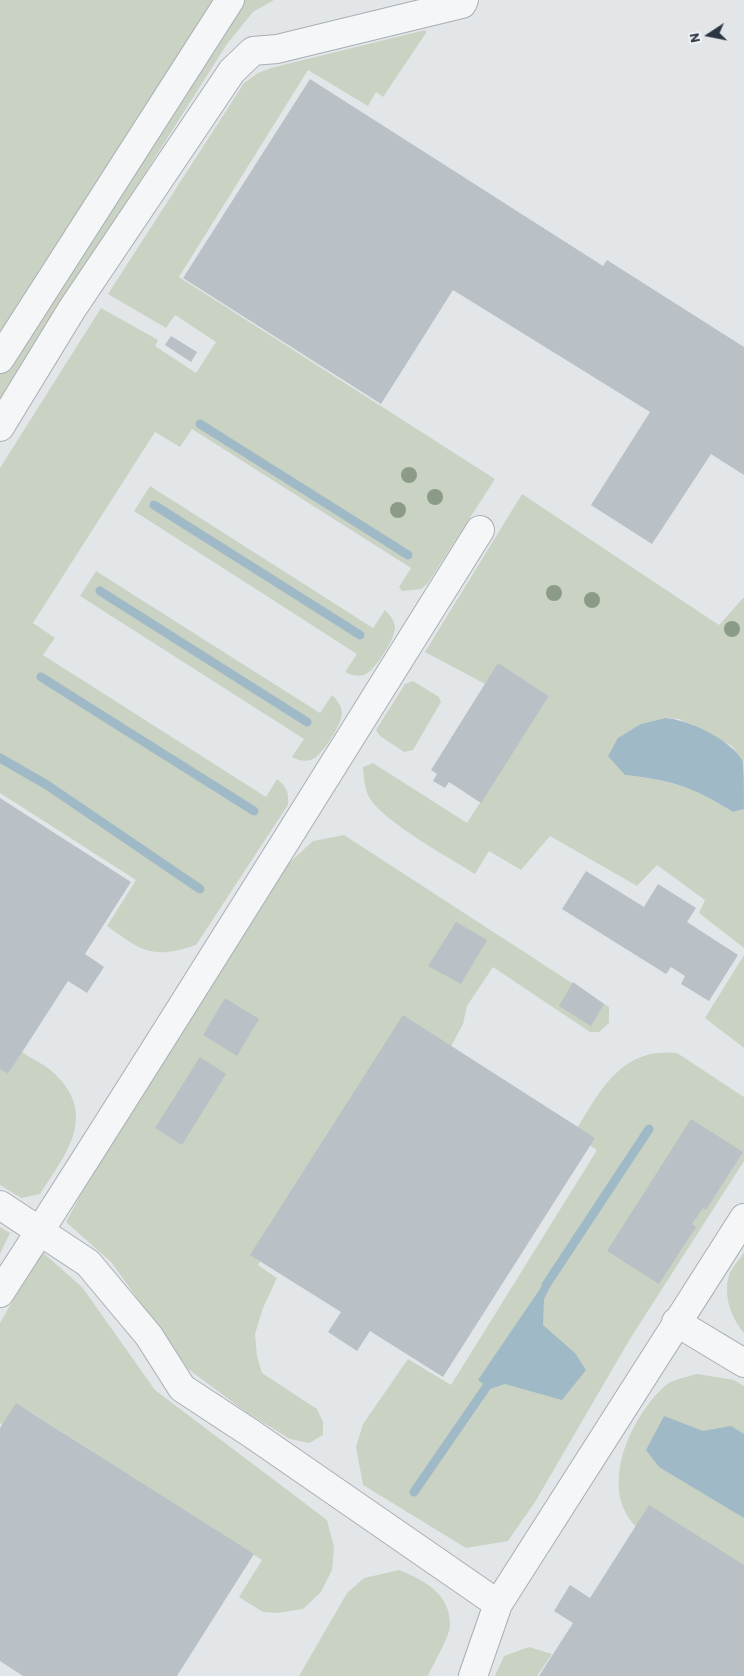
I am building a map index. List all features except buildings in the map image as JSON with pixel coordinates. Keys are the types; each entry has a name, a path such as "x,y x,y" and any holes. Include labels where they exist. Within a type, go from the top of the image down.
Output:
{"lane":[{"path":"0,359 230,0"},
{"path":"0,428 72,309 232,70 253,51 277,49 462,4 464,0"},
{"path":"1,1288 318,792 369,705 480,530"},
{"path":"0,1205 88,1262 149,1336 182,1388 498,1604"},
{"path":"473,1676 498,1604 744,1218"},
{"path":"676,1322 744,1363"}],"green space":[{"path":"0,0 222,0 0,346"},
{"path":"236,0 274,0 253,12 227,44 0,402 0,368"},
{"path":"425,30 426,33 383,97 376,92 368,106 308,70 179,277 495,479 428,583 421,589 402,591 399,587 411,568 192,429 180,447 155,432 33,623 55,638 43,655 266,797 277,779 287,790 288,805 196,945 168,952 148,950 129,942 107,926 136,880 0,793 0,468 101,308 158,340 155,346 196,373 216,342 175,315 166,328 108,294 244,83 258,73 271,68"},
{"path":"150,486 373,628 385,610 394,622 394,632 388,646 373,668 368,673 359,676 345,672 357,654 134,511"},
{"path":"522,494 719,625 744,597 744,763 732,746 679,719 665,718 641,724 625,775 656,779 682,786 706,796 733,812 744,809 744,948 699,913 705,900 657,865 637,886 550,836 521,870 489,851 475,874 402,828 376,807 369,797 365,786 363,767 373,763 467,823 549,696 499,664 485,684 425,652"},
{"path":"96,571 320,713 332,695 341,707 341,717 335,731 320,753 315,758 306,761 292,757 304,739 80,596"},
{"path":"413,681 439,697 441,702 413,750 404,752 380,736 376,730 405,684"},
{"path":"344,835 609,1007 609,1023 599,1032 590,1032 493,967 467,1006 463,1024 446,1056 403,1030 258,1265 277,1278 263,1308 255,1334 257,1356 262,1373 317,1409 323,1422 323,1435 309,1443 290,1439 246,1412 188,1369 111,1262 66,1222 110,1140 288,864 313,841"},
{"path":"744,955 744,1048 705,1018"},
{"path":"22,1052 55,1074 68,1090 74,1105 76,1120 68,1150 40,1194 21,1198 0,1185 0,1069 8,1074"},
{"path":"654,1053 677,1053 744,1097 744,1161 630,1339 535,1502 508,1541 466,1548 363,1485 356,1447 363,1424 408,1359 451,1385 597,1150 573,1135 595,1099 612,1077 634,1060"},
{"path":"0,1227 10,1233 0,1254"},
{"path":"41,1251 82,1287 155,1390 327,1520 334,1547 332,1570 321,1592 303,1609 278,1613 263,1612 239,1597 262,1560 26,1409 11,1432 0,1423 0,1323"},
{"path":"744,1252 744,1333 735,1320 729,1306 727,1283 732,1269"},
{"path":"697,1374 734,1380 744,1386 744,1566 643,1532 627,1514 620,1496 619,1476 622,1456 640,1416 665,1386 676,1380"},
{"path":"399,1570 418,1578 434,1590 446,1605 449,1615 449,1631 428,1676 299,1676 347,1593 364,1578"},
{"path":"529,1647 552,1654 537,1676 495,1676 504,1656"}],"water":[{"path":"665,718 685,722 709,732 730,746 738,754 743,762 744,809 733,812 706,796 682,786 656,779 625,775 608,756 618,738 641,724"},
{"path":"544,1283 550,1287 544,1299 543,1325 575,1353 586,1370 562,1400 505,1384 490,1389 478,1380"},
{"path":"664,1416 703,1431 731,1426 744,1434 744,1518 659,1467 646,1450"}],"waterway":[{"path":"200,424 408,555"},
{"path":"154,505 360,635"},
{"path":"100,591 307,722"},
{"path":"41,677 254,811"},
{"path":"0,758 47,785 200,889"},
{"path":"546,1285 649,1129"},
{"path":"414,1492 487,1386"}]}
